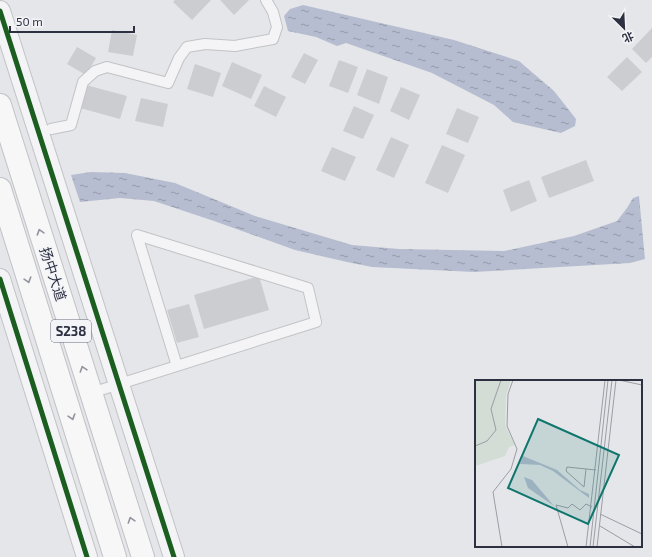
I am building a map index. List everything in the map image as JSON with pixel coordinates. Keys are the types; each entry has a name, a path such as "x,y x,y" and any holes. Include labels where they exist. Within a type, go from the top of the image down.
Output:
{"main road":[{"name":"扬中大道","path":"2,115 143,557"},
{"name":"扬中大道","path":"0,189 115,557"}],"street":[{"path":"0,11 45,130 119,384 174,557"},
{"path":"2,115 45,130"},
{"path":"0,279 87,557"}],"lane":[{"path":"45,130 72,125 84,82 95,71 107,67 168,82 179,58 187,47 205,44 235,46 274,39 277,27 273,12 266,0"},
{"path":"91,393 119,384 177,366 316,322 308,288 137,235 177,366"}],"water":[{"path":"303,5 454,40 519,61 554,91 576,119 575,126 561,133 513,122 494,105 432,73 346,43 337,46 316,37 288,31 284,16 290,9"},
{"path":"91,172 125,173 175,183 255,216 352,245 399,249 504,251 574,236 617,221 633,198 639,196 645,259 630,263 474,272 372,267 295,250 154,201 120,198 80,202 71,175"}],"building":[{"path":"175,0 211,0 192,20 173,2"},
{"path":"220,0 249,0 234,15"},
{"path":"652,28 652,57 646,63 632,49"},
{"path":"112,30 137,35 133,56 108,52"},
{"path":"77,47 96,58 86,75 67,64"},
{"path":"304,53 318,60 305,84 291,77"},
{"path":"627,57 642,72 622,91 607,77"},
{"path":"339,60 358,67 348,93 329,86"},
{"path":"232,62 262,75 251,99 222,86"},
{"path":"195,64 221,73 213,97 187,89"},
{"path":"367,69 388,77 379,104 357,95"},
{"path":"86,85 127,96 120,119 80,108"},
{"path":"264,86 286,97 276,117 254,106"},
{"path":"401,87 420,95 409,120 390,111"},
{"path":"141,98 168,104 163,127 135,121"},
{"path":"354,106 374,115 363,139 343,131"},
{"path":"457,108 479,117 468,143 446,134"},
{"path":"391,137 409,145 394,178 376,170"},
{"path":"442,145 465,155 448,193 425,183"},
{"path":"332,147 356,157 345,181 321,171"},
{"path":"586,160 594,181 549,198 541,177"},
{"path":"529,180 537,201 511,212 503,190"},
{"path":"259,276 269,310 204,329 194,295"},
{"path":"189,304 199,337 177,343 167,310"}],"cycle path":[{"path":"0,11 174,557"},
{"path":"0,279 87,557"}]}
